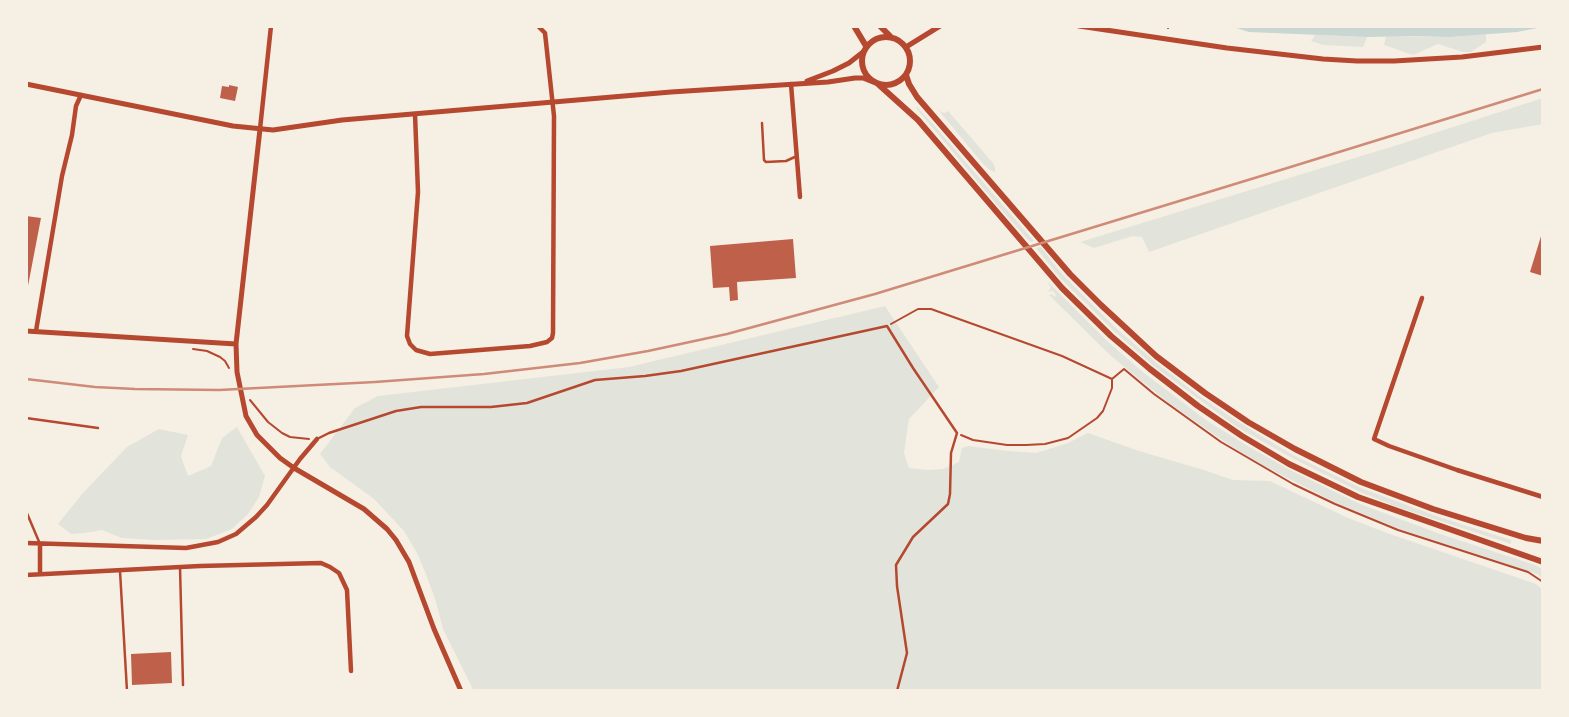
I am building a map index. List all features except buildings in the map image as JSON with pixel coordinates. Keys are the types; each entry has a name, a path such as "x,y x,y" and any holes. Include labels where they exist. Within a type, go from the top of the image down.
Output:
{"main road":[{"path":"854,26 865,49 862,66 866,75 918,120 1062,288 1111,336 1150,369 1198,406 1289,464 1358,497 1543,562"},
{"path":"880,26 892,38"},
{"path":"865,49 878,38 892,38 906,47 910,59 906,75 901,80 886,86 875,83"},
{"path":"906,75 917,97 1070,274 1156,356 1205,393 1295,449 1361,482 1433,509 1543,541"}],"street":[{"path":"271,26 236,344 237,372 246,416 264,442 280,457 370,513 396,540 416,578 434,629 461,691"},
{"path":"415,114 418,192 407,335 409,341 416,350 428,354 547,342 553,333 555,192 552,102 545,33 538,26"},
{"path":"906,47 940,26"},
{"path":"1079,26 1227,48 1357,61 1462,57 1543,47"},
{"path":"794,84 833,71 849,63 865,49"},
{"path":"26,83 233,126 273,130 342,120 671,92 855,78 875,83"},
{"path":"794,84 800,197"},
{"path":"36,331 62,176 76,106 81,95"},
{"path":"1422,298 1374,439 1457,470 1543,497"},
{"path":"26,331 236,344"},
{"path":"26,543 186,548 218,542 236,534 256,517 317,439"},
{"path":"40,544 40,574"},
{"path":"26,575 321,563 342,578 347,590 351,671"}],"lane":[{"path":"762,123 766,162 786,161 797,156"},
{"path":"317,439 396,411 421,407 484,407 527,403 595,380 681,371 887,326 957,433 951,453 948,503 912,537 896,565 895,576 906,653 897,691"},
{"path":"26,418 98,428"},
{"path":"26,511 40,544"},
{"path":"180,567 183,685"},
{"path":"120,571 127,691"}],"path":[{"path":"887,326 910,312 923,308 931,309 1062,356 1112,379"},
{"path":"190,348 220,357 231,372"},
{"path":"1112,379 1124,369"},
{"path":"957,433 973,440 1007,445 1058,441 1075,434 1097,418 1108,400 1112,379"},
{"path":"247,396 268,422 282,433 300,439 317,439"}],"shaded area":[{"path":"1230,26 1543,27 1517,32 1449,37 1367,37 1249,32"},
{"path":"1486,34 1486,42 1471,52 1438,44 1413,55 1384,45 1386,36 1449,37"},
{"path":"1315,35 1367,37 1363,47 1323,45 1311,41"},
{"path":"1543,98 1543,124 1492,133 1149,252 1142,237 1133,236 1094,248 1080,242 1394,146"},
{"path":"917,107 1034,241 1030,242 998,206"},
{"path":"936,107 941,112 948,111 993,163 995,172 983,164"},
{"path":"1041,247 1063,275 1117,329 1198,395 1240,423 1293,455 1361,488 1511,540 1511,544 1400,508 1360,492 1237,427 1155,367 1115,332 1060,278 1036,248"},
{"path":"1047,281 1107,341 1144,373 1206,420 1246,445 1360,504 1535,565 1543,569 1543,579 1537,574 1402,530 1340,505 1264,466 1170,404 1111,356 1049,295 1056,295 1052,290 1048,291 1051,288"},
{"path":"885,306 939,387 909,419 904,453 909,468 943,469 959,462 962,448 968,446 1036,453 1068,443 1088,433 1233,480 1270,481 1348,518 1536,584 1543,590 1543,691 474,691 443,629 426,574 404,531 374,499 330,467 320,454 355,408 378,396 629,367"},
{"path":"237,427 265,476 259,497 248,514 232,529 206,539 155,540 122,538 102,530 71,534 58,524 82,494 127,447 159,429 188,435 181,456 188,476 211,466 222,438"}],"railway":[{"path":"26,379 95,387 219,390 484,374 580,363 648,351 727,334 875,294 1543,89"}]}
